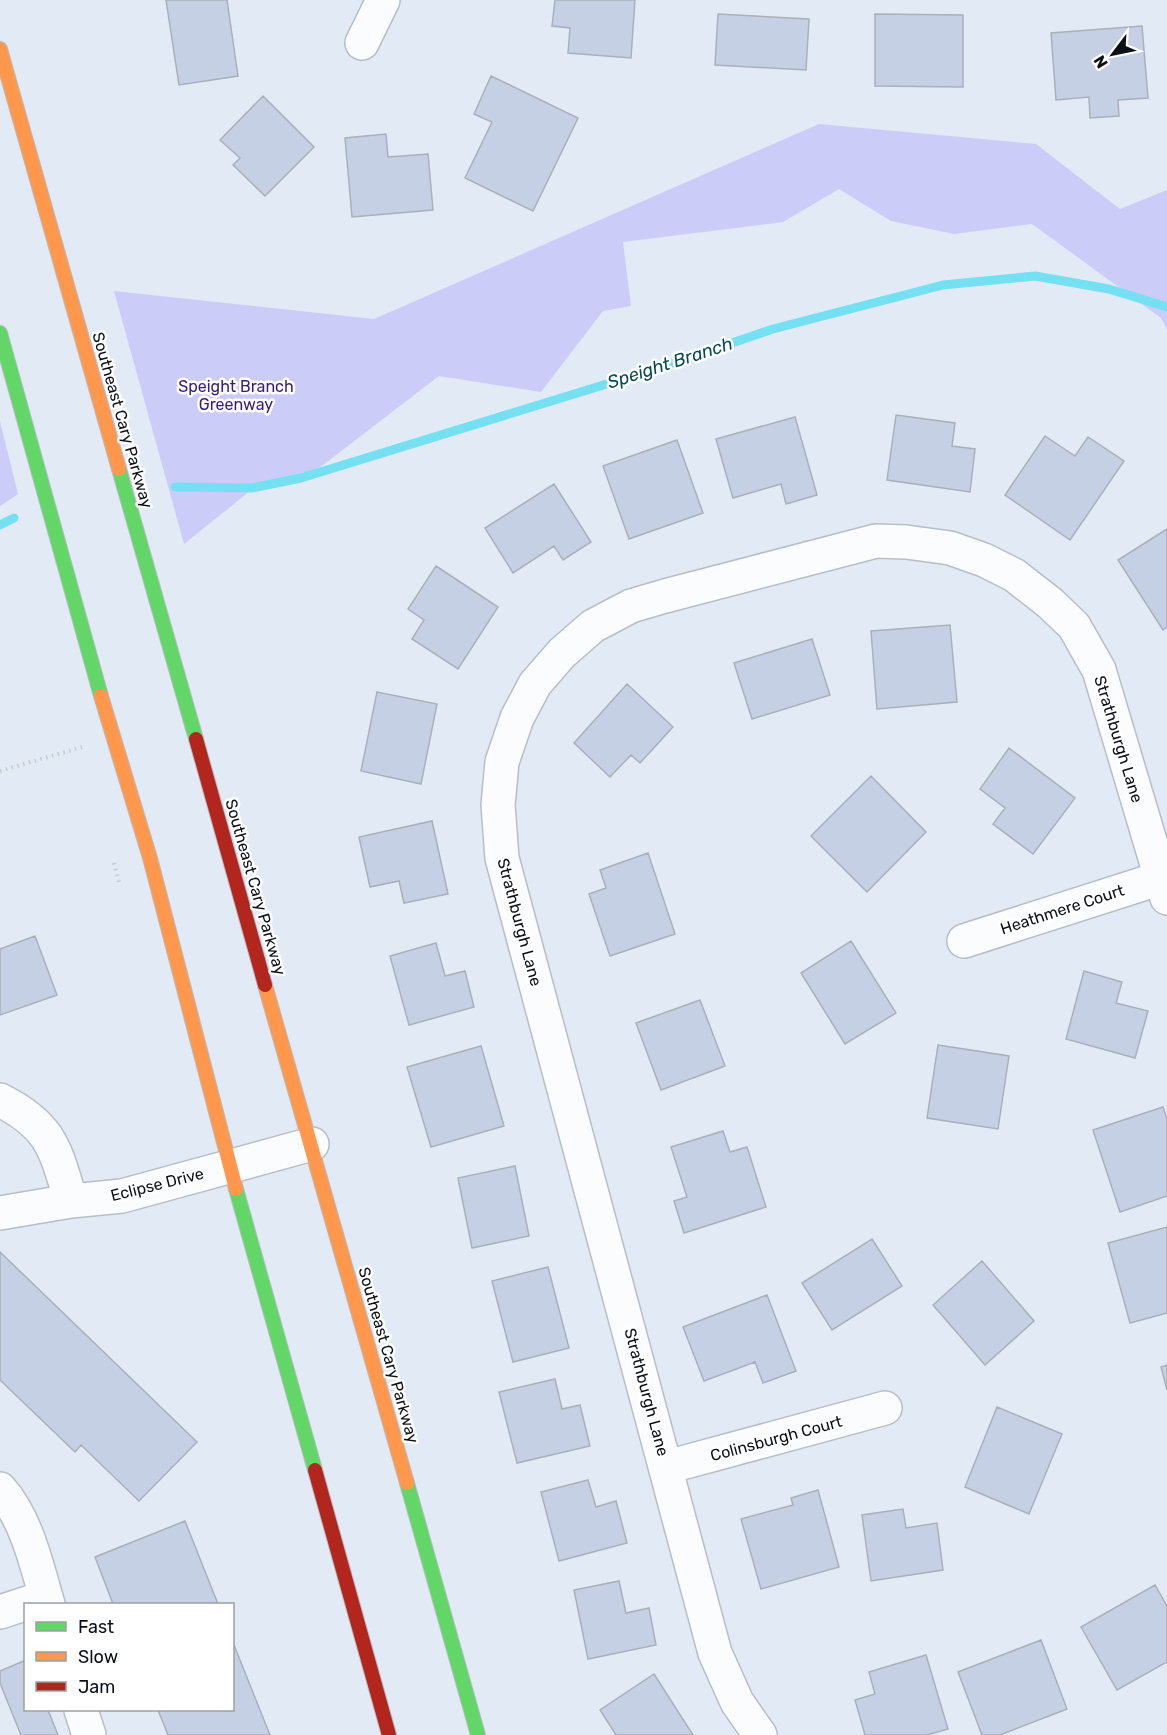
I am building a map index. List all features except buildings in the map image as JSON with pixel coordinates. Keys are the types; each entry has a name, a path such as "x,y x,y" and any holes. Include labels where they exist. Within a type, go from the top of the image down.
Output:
{"main road":[{"name":"Southeast Cary Parkway","path":"0,49 478,1735"},
{"path":"0,333 113,740 150,858 230,1166 389,1735"}],"street":[{"path":"362,43 383,0"},
{"name":"Strathburgh Lane","path":"760,1735 737,1702 715,1653 502,858 498,805 502,762 516,718 542,676 562,653 593,626 631,606 876,541 950,548 984,560 1014,575 1050,603 1074,626 1099,670 1164,888"},
{"name":"Heathmere Court","path":"964,941 1164,888"},
{"path":"0,1100 24,1112 41,1128 55,1147 70,1201"},
{"name":"Eclipse Drive","path":"0,1213 70,1201 122,1196 312,1144"},
{"name":"Colinsburgh Court","path":"667,1467 885,1408"},
{"path":"0,1489 8,1497 23,1527 47,1601"},
{"path":"0,1612 24,1606"},
{"path":"81,1711 88,1735"}],"path":[{"path":"0,771 83,747"}],"green space":[{"name":"Speight Branch Greenway","path":"819,124 1036,144 1120,209 1167,190 1167,329 1161,318 1032,224 954,234 891,221 839,189 783,222 623,242 631,306 603,311 541,392 439,376 310,475 260,483 184,544 114,291 374,319"},
{"path":"0,421 18,494 0,506"}],"waterway":[{"name":"Speight Branch","path":"175,487 252,488 301,478 662,367 773,329 943,285 1035,276 1109,289 1167,307"},
{"name":"Speight Branch","path":"0,525 14,518"}],"traffic: fast":[{"path":"0,333 101,696"},
{"path":"119,469 196,739"},
{"path":"236,1189 315,1470"},
{"path":"407,1483 478,1735"}],"traffic: slow":[{"path":"0,49 119,469"},
{"path":"101,696 150,858 236,1189"},
{"path":"265,985 407,1483"}],"traffic: jam":[{"path":"196,739 265,985"},
{"path":"315,1470 389,1735"}]}
